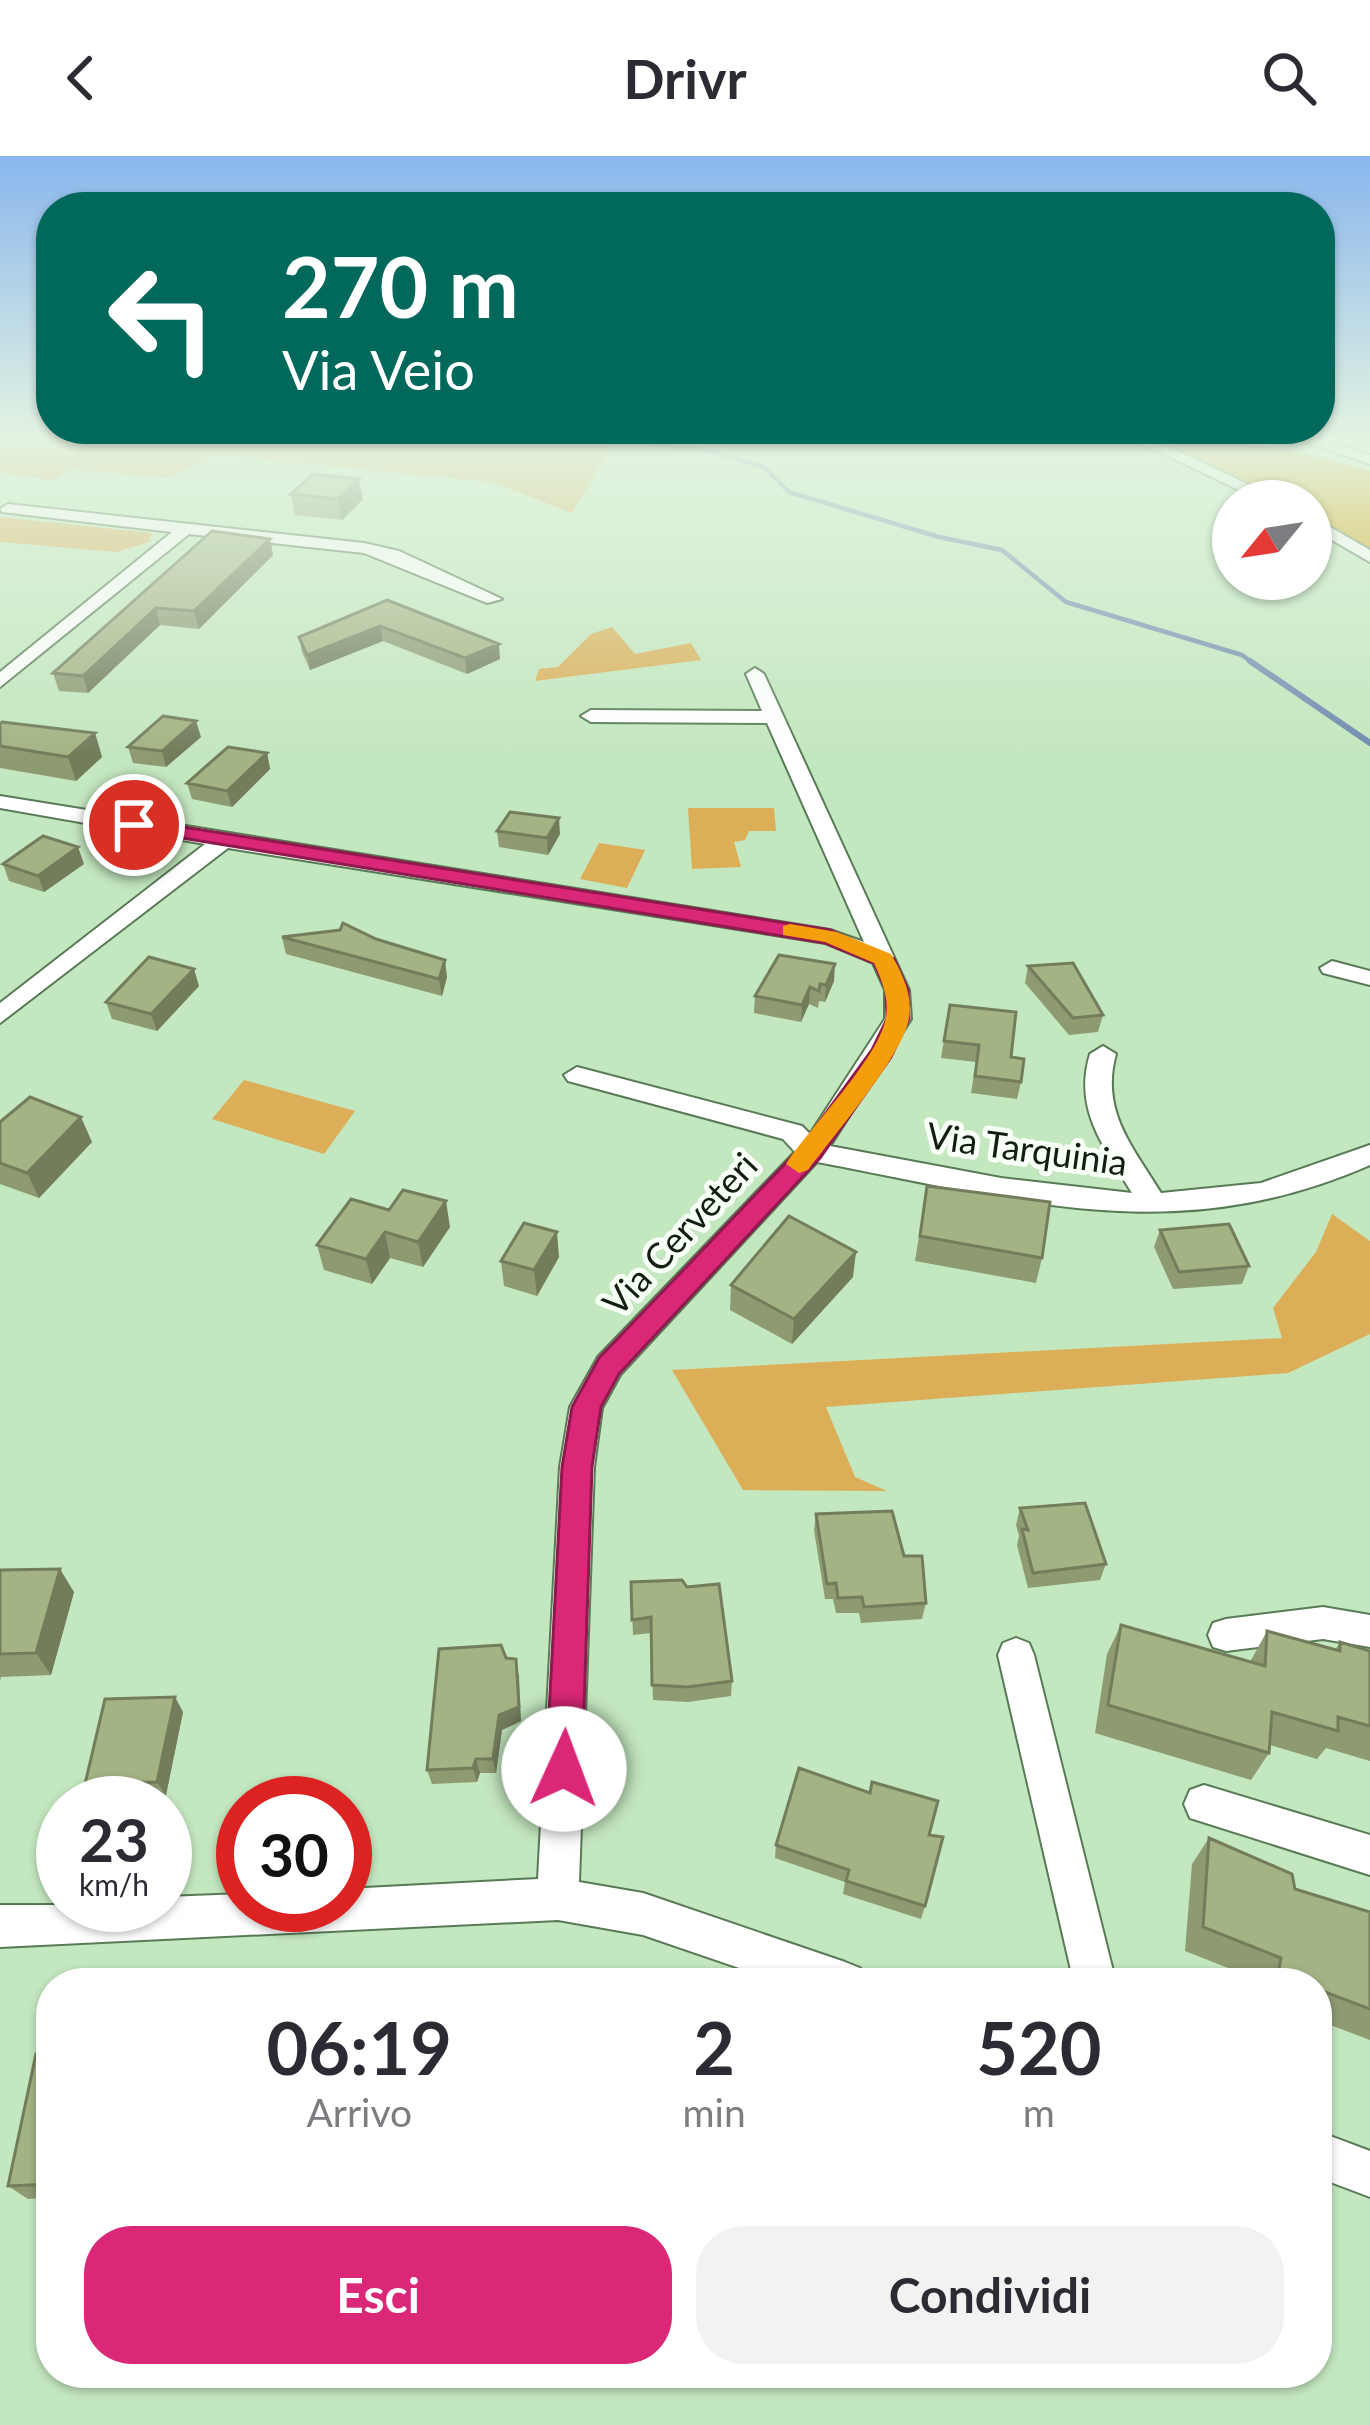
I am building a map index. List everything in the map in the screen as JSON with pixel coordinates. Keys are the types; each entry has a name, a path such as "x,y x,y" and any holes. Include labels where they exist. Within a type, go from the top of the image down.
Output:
{"street":[{"path":"0,681 168,543"},
{"path":"318,543 393,555 493,599"},
{"name":"Via Cerveteri","path":"558,1899 577,1467 586,1407 609,1366 811,1152 883,1052 898,1019 897,990 754,674"},
{"path":"590,716 772,717"},
{"path":"0,802 830,937 884,959"},
{"path":"0,1015 226,838"},
{"path":"1332,968 1370,978"},
{"path":"1103,1054 1093,1094 1106,1130 1152,1202"},
{"name":"Via Tarquinia","path":"577,1075 792,1132 811,1152 1096,1201 1196,1203 1276,1187 1370,1154"},
{"path":"1226,1635 1323,1623 1370,1631"},
{"path":"1016,1655 1091,1968"},
{"path":"1204,1804 1370,1855"},
{"path":"0,1926 558,1899 643,1914 801,1968"},
{"path":"1332,2160 1370,2174"}],"shaded area":[{"path":"10,543 146,543 116,552"},
{"path":"1347,543 1370,543 1370,557"},
{"path":"612,627 635,654 691,643 701,660 535,681 539,669 558,667 591,634"},
{"path":"688,808 774,808 776,831 749,831 745,840 734,842 741,867 692,869"},
{"path":"599,843 645,850 627,888 580,879"},
{"path":"244,1080 355,1111 324,1154 212,1119"},
{"path":"1332,1214 1370,1241 1370,1334 1288,1373 826,1407 855,1477 887,1491 743,1490 672,1370 1282,1338 1273,1308 1316,1252"}],"building":[{"path":"199,543 266,543 194,611 156,608 83,676 53,673"},
{"path":"387,600 499,644 465,658 380,626 307,655 299,637"},
{"path":"163,716 196,721 162,751 128,747"},
{"path":"2,722 95,733 68,757 0,746"},
{"path":"228,747 267,753 227,791 187,783"},
{"path":"510,812 559,818 547,838 497,831"},
{"path":"43,836 78,847 38,876 3,864"},
{"path":"343,923 376,939 445,960 439,979 282,937 340,930"},
{"path":"779,955 835,964 826,985 820,984 819,991 810,987 802,1005 755,996"},
{"path":"149,957 194,969 151,1014 106,1002"},
{"path":"1073,963 1103,1015 1073,1018 1028,966"},
{"path":"950,1005 1016,1012 1011,1057 1024,1059 1021,1082 975,1076 979,1045 944,1041"},
{"path":"30,1097 81,1117 27,1173 0,1163 0,1122"},
{"path":"927,1186 1050,1202 1042,1258 920,1236"},
{"path":"403,1190 446,1201 418,1242 385,1232 366,1259 317,1245 351,1199 389,1210"},
{"path":"789,1216 856,1252 794,1319 731,1285"},
{"path":"524,1223 557,1232 534,1270 501,1261"},
{"path":"1229,1224 1249,1266 1179,1272 1160,1230"},
{"path":"1085,1503 1106,1564 1033,1573 1020,1508"},
{"path":"892,1511 904,1556 922,1556 926,1603 864,1607 862,1597 838,1598 836,1583 827,1584 816,1514"},
{"path":"60,1569 36,1653 0,1654 0,1570"},
{"path":"682,1580 687,1587 719,1584 732,1681 688,1687 652,1685 651,1617 632,1620 631,1582"},
{"path":"1121,1625 1265,1666 1267,1631 1340,1651 1340,1642 1370,1651 1370,1726 1338,1717 1338,1731 1272,1712 1269,1753 1108,1705"},
{"path":"501,1645 506,1658 516,1659 519,1707 499,1715 493,1759 476,1759 473,1768 427,1770 439,1649"},
{"path":"175,1697 158,1776 87,1776 105,1699"},
{"path":"799,1768 870,1793 872,1782 938,1801 929,1835 943,1837 925,1906 846,1881 849,1870 776,1845"},
{"path":"1209,1838 1292,1874 1295,1889 1370,1912 1370,2009 1332,1995 1332,1968 1279,1968 1281,1958 1203,1927"},
{"path":"36,2054 36,2185 8,2186"}],"waterway":[{"path":"968,543 1002,550 1066,602 1250,661"},
{"path":"1250,661 1370,743"},
{"path":"1250,661 1254,664"}],"slow traffic":[{"path":"790,930 830,937 884,959 897,990 898,1019 883,1052 799,1164"}],"route":[{"path":"134,825 830,937 884,959 897,990 898,1019 883,1052 811,1152 609,1366 586,1407 577,1467 564,1769"}]}
